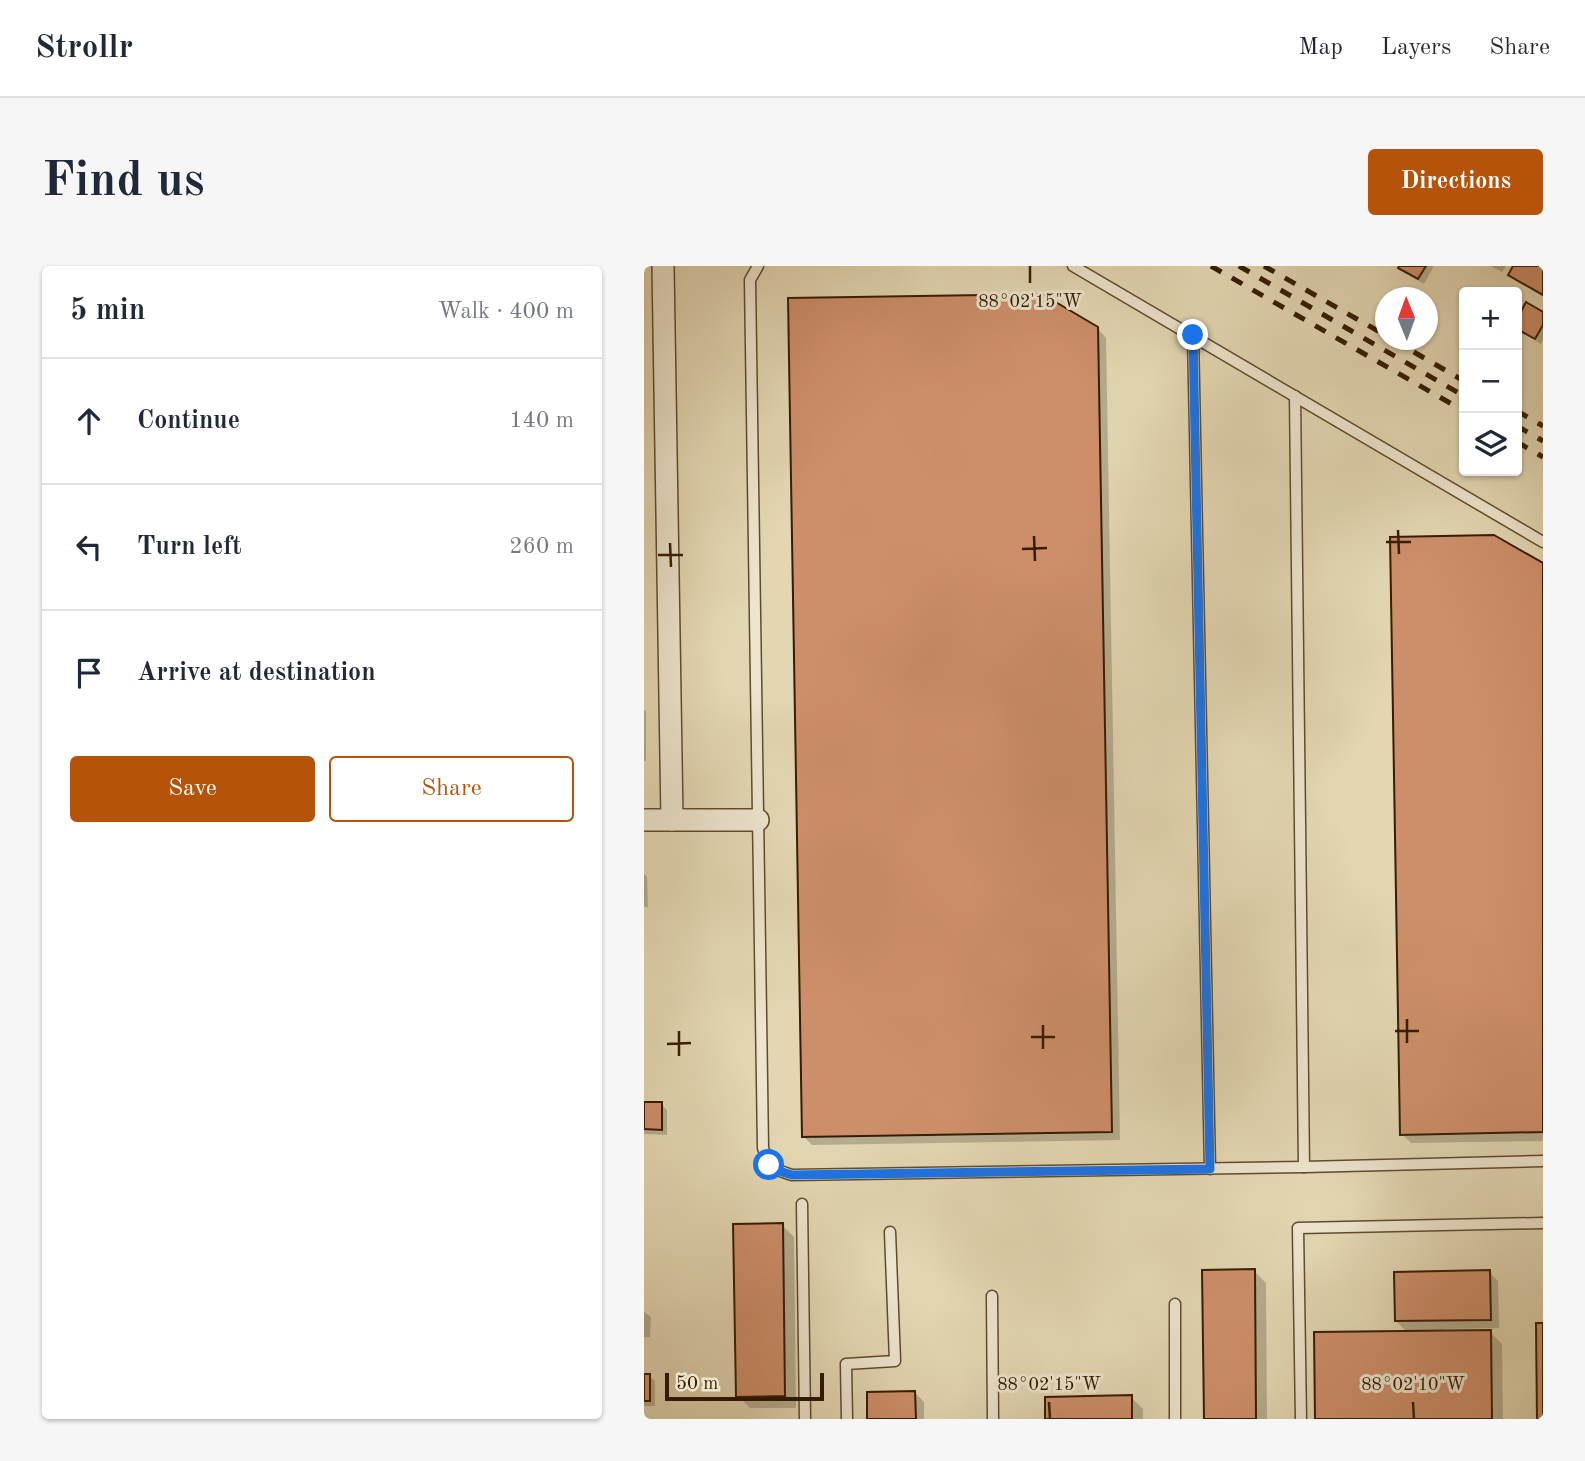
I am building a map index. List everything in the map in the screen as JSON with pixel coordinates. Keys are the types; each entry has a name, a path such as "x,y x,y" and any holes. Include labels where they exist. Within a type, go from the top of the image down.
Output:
{"street":[{"path":"663,266 672,820"},
{"path":"644,820 758,820"}],"lane":[{"path":"758,266 750,280 763,1148 769,1165 792,1175 1543,1161"},
{"path":"1073,266 1543,542"},
{"path":"1193,335 1210,1169"},
{"path":"1295,396 1304,1167"},
{"path":"802,1204 805,1419"},
{"path":"1301,1419 1298,1228 1543,1223"},
{"path":"846,1419 846,1364 895,1361 890,1232"},
{"path":"992,1296 993,1419"},
{"path":"1175,1304 1175,1419"}],"building":[{"path":"1426,266 1418,279 1398,268"},
{"path":"1513,266 1543,266 1543,295 1508,275"},
{"path":"1042,294 1098,327 1112,1132 802,1137 788,298"},
{"path":"1526,302 1543,312 1543,325 1535,339 1522,332 1522,310"},
{"path":"1494,535 1543,563 1543,1132 1400,1135 1390,537"},
{"path":"644,1102 662,1102 662,1130 644,1129"},
{"path":"783,1223 785,1396 736,1397 733,1224"},
{"path":"1255,1269 1256,1419 1204,1419 1202,1270"},
{"path":"1490,1270 1491,1320 1395,1321 1394,1272"},
{"path":"1536,1323 1543,1323 1543,1419 1537,1419"},
{"path":"1491,1330 1492,1419 1315,1419 1314,1332"},
{"path":"644,1374 650,1374 650,1401 644,1401"},
{"path":"915,1391 916,1419 867,1419 867,1392"},
{"path":"1132,1395 1132,1419 1045,1419 1045,1397"}],"railway":[{"path":"1211,266 1459,408"},
{"path":"1239,266 1459,393"},
{"path":"1264,266 1375,329"},
{"path":"1410,350 1459,378"},
{"path":"1520,413 1543,426"},
{"path":"1522,429 1543,441"},
{"path":"1522,445 1543,457"}],"route":[{"path":"769,1165 792,1175 1210,1169 1193,335"}]}
